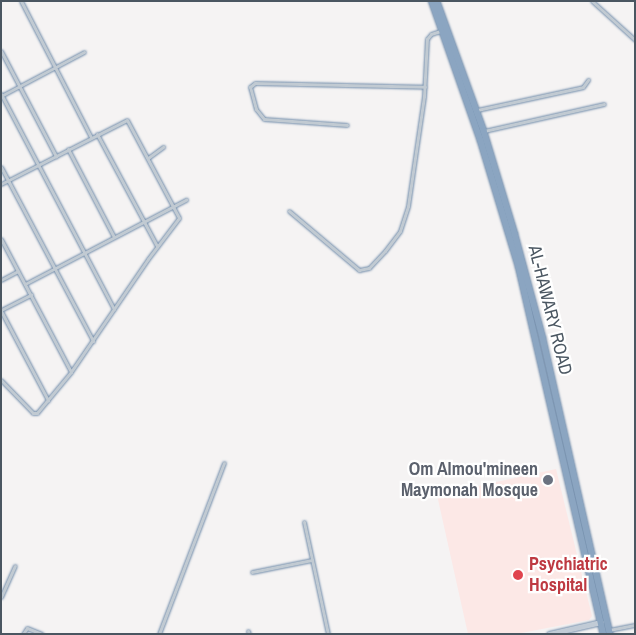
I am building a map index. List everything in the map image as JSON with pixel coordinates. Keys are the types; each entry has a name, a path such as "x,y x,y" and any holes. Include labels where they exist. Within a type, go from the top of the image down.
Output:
{"highway":[{"name":"AL-HAWARY ROAD","path":"432,1 498,195 540,339 601,622 607,632"},
{"name":"AL-HAWARY ROAD","path":"437,1 484,131 540,339 607,632"}],"street":[{"path":"21,1 91,137"},
{"path":"592,1 635,40"},
{"path":"289,211 356,269 369,268 393,242 404,222 425,87 427,38 431,34 443,30"},
{"path":"1,51 56,156"},
{"path":"84,52 2,95 114,309"},
{"path":"477,110 584,87 588,80"},
{"path":"347,125 264,119 256,109 250,87 255,83 425,87"},
{"path":"484,131 604,104"},
{"path":"1,184 128,120 174,206 179,220 157,246 71,372 34,414 1,380"},
{"path":"97,134 157,246"},
{"path":"148,158 163,148"},
{"path":"68,149 114,238"},
{"path":"1,167 93,341"},
{"path":"25,284 186,200"},
{"path":"1,239 71,372"},
{"path":"1,280 18,271"},
{"path":"31,295 1,311 48,400"},
{"path":"159,634 224,463"},
{"path":"304,522 328,634"},
{"path":"252,572 312,560"},
{"path":"1,597 15,566"},
{"path":"549,634 601,622"},
{"path":"607,632 635,624"},
{"path":"23,634 27,628 42,634"}],"shaded area":[{"name":"Psychiatric Hospital","path":"556,469 592,616 589,620 516,634 468,634 437,495"}],"place":[{"name":"Om Almou'mineen Maymonah Mosque","path":"548,480"},
{"name":"Psychiatric Hospital","path":"518,575"}]}
